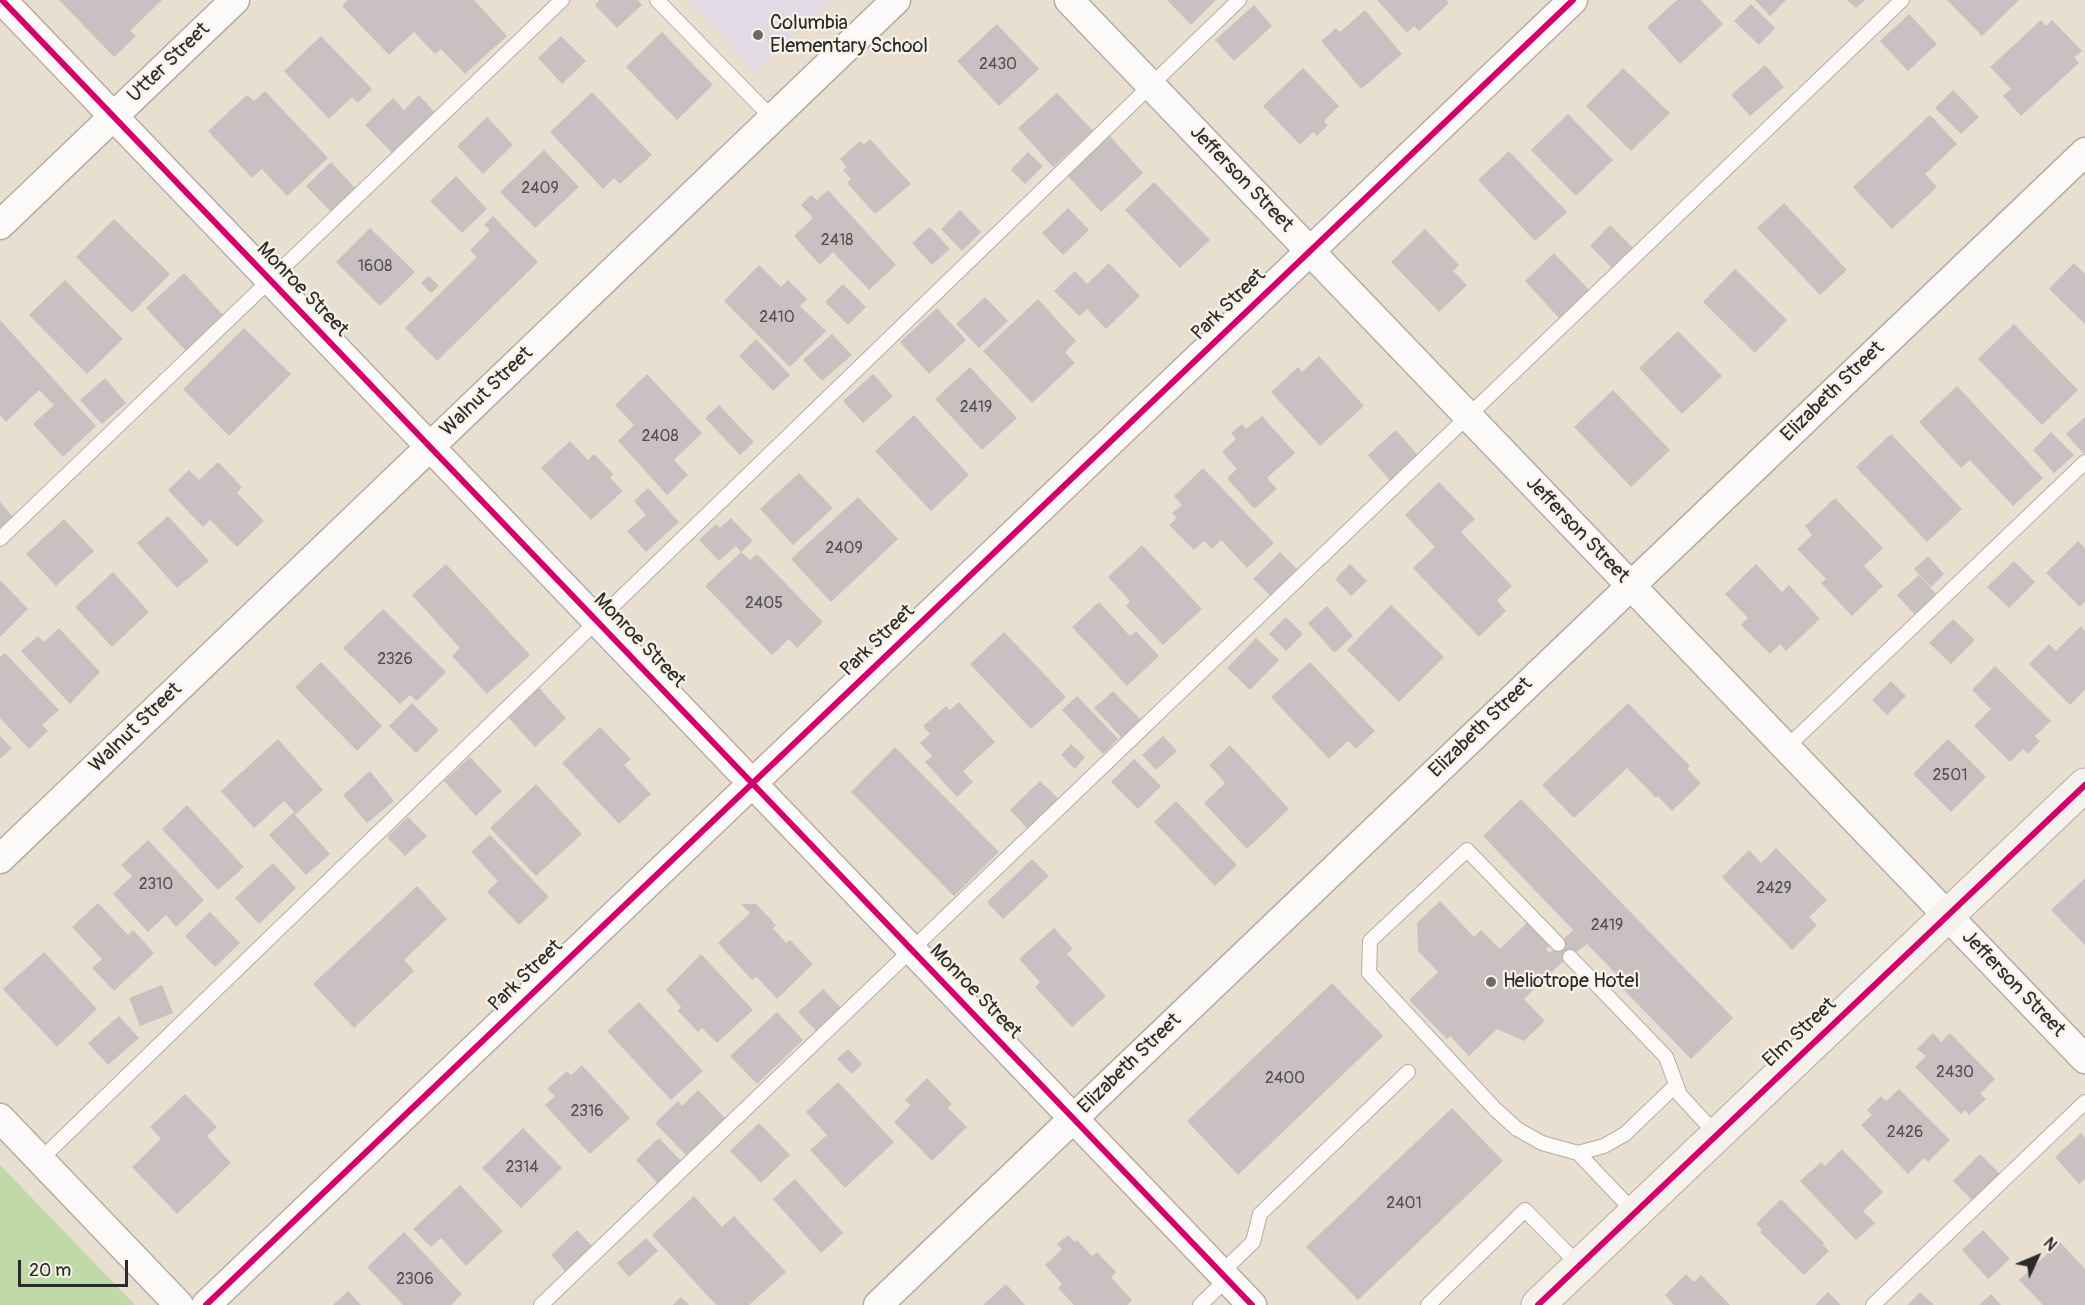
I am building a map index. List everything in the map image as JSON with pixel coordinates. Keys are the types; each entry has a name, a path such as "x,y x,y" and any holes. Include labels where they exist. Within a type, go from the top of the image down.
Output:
{"street":[{"name":"Monroe Street","path":"2,0 1252,1305"},
{"name":"Utter Street","path":"0,225 235,0"},
{"name":"Walnut Street","path":"0,859 896,0"},
{"name":"Jefferson Street","path":"1069,0 2085,1059"},
{"name":"Park Street","path":"206,1305 1573,0"},
{"name":"Elizabeth Street","path":"878,1305 2085,152"},
{"name":"Elm Street","path":"1538,1305 2085,785"},
{"path":"0,1118 179,1305"}],"lane":[{"path":"0,539 562,0"},
{"path":"657,0 772,118"},
{"path":"40,1160 1239,0"},
{"path":"541,1305 1902,0"},
{"path":"1786,747 2085,462"},
{"path":"1558,944 1467,850 1370,941 1369,973 1495,1109 1517,1129 1542,1143 1578,1152 1604,1146 1626,1134 1676,1085"},
{"path":"1570,957 1666,1057 1680,1095 1717,1135"},
{"path":"1200,1305 1253,1242 1260,1214 1408,1072"},
{"path":"1873,1305 2085,1102"},
{"path":"1578,1152 1635,1213"},
{"path":"1428,1305 1525,1210 1580,1266"}],"shaded area":[{"name":"Columbia Elementary School","path":"688,0 830,0 756,71"}],"green space":[{"path":"0,1165 135,1305 0,1305"}],"building":[{"path":"59,0 162,0 130,31 136,36 114,57"},
{"path":"348,0 474,0 507,36 465,74 441,49 435,54 414,32 389,55 342,6"},
{"path":"599,0 638,0 642,5 617,28 595,5"},
{"path":"1167,0 1216,0 1191,25"},
{"path":"1377,0 1446,0 1449,3 1419,31 1414,26 1407,33"},
{"path":"1677,0 1701,0 1723,24 1680,64 1647,27"},
{"path":"1755,0 1786,0 1770,16"},
{"path":"1847,0 1865,0 1856,8"},
{"path":"1947,0 2019,0 1982,36"},
{"path":"1751,4 1775,28 1759,45 1734,21"},
{"path":"1254,5 1272,26 1234,61 1215,40"},
{"path":"1365,10 1402,54 1361,89 1321,41 1336,28 1340,32"},
{"path":"1909,14 1937,44 1908,71 1880,41"},
{"path":"2041,20 2046,26 2052,20 2082,51 2074,57 2079,63 2021,116 2003,96 2011,89 1990,67"},
{"path":"997,24 1039,69 999,106 957,61"},
{"path":"662,32 713,85 677,120 626,67"},
{"path":"321,36 372,89 358,103 352,97 329,119 284,71"},
{"path":"561,36 586,61 562,84 538,58"},
{"path":"1765,65 1784,87 1750,116 1731,95"},
{"path":"1303,68 1339,106 1324,121 1328,125 1317,136 1313,132 1300,145 1263,106"},
{"path":"1623,68 1670,113 1631,151 1586,106"},
{"path":"1953,90 1979,117 1961,134 1935,108"},
{"path":"265,91 328,158 287,196 262,169 252,178 208,131 247,95 254,101"},
{"path":"592,92 652,155 620,184 614,178 603,189 550,132"},
{"path":"1057,93 1093,131 1053,167 1018,128"},
{"path":"419,95 436,114 394,155 365,125 393,98 404,110"},
{"path":"1568,114 1613,160 1576,196 1531,150"},
{"path":"1930,115 1957,144 1925,174 1937,187 1892,229 1853,187"},
{"path":"487,117 513,145 483,174 457,146"},
{"path":"1110,136 1143,173 1101,212 1067,175"},
{"path":"870,139 911,184 875,214 847,183 851,179 843,170 847,167 840,159 860,141 864,145"},
{"path":"544,150 579,187 535,228 500,192"},
{"path":"1509,151 1567,212 1535,241 1478,180"},
{"path":"1028,152 1043,166 1025,184 1011,170"},
{"path":"331,162 356,189 331,212 306,186"},
{"path":"456,176 487,209 462,233 430,201"},
{"path":"1154,182 1210,240 1180,268 1125,210"},
{"path":"828,190 896,265 869,290 833,252 820,265 794,236 813,218 801,205 811,195 817,200"},
{"path":"1784,203 1847,270 1820,295 1757,228"},
{"path":"1068,208 1089,230 1063,255 1042,233"},
{"path":"960,210 981,232 962,251 941,229"},
{"path":"493,216 538,262 437,361 405,328 477,257 470,250 490,230 484,225"},
{"path":"114,219 170,274 132,313 76,257"},
{"path":"1610,225 1634,249 1614,270 1590,246"},
{"path":"930,227 950,249 932,265 912,243"},
{"path":"370,228 415,272 380,306 336,262"},
{"path":"1425,229 1459,265 1453,271 1467,285 1439,312 1391,262"},
{"path":"1554,253 1589,290 1559,318 1525,281"},
{"path":"1109,263 1140,296 1106,329 1087,309 1079,316 1054,291 1075,271 1087,284"},
{"path":"2074,263 2085,274 2085,324 2049,289"},
{"path":"759,265 781,287 788,280 807,299 800,306 826,331 790,367 724,301"},
{"path":"1735,269 1787,320 1755,353 1703,302"},
{"path":"184,273 224,316 186,351 146,308"},
{"path":"429,276 439,286 431,293 421,283"},
{"path":"65,280 123,339 87,374 29,315"},
{"path":"843,284 866,307 848,325 825,302"},
{"path":"985,297 1008,321 979,348 956,324"},
{"path":"1038,299 1076,341 1065,352 1075,363 1032,403 983,351"},
{"path":"937,308 966,340 929,374 900,342"},
{"path":"0,320 96,426 63,457 33,424 54,405 39,390 6,422 0,415"},
{"path":"2014,324 2078,390 2042,425 1978,359"},
{"path":"244,328 291,374 229,436 183,389"},
{"path":"1678,331 1722,376 1682,414 1639,368"},
{"path":"832,334 852,355 822,381 803,360"},
{"path":"756,339 790,375 773,391 739,356"},
{"path":"1319,356 1364,406 1320,446 1271,392 1298,367 1302,372"},
{"path":"970,367 1017,418 982,450 935,399"},
{"path":"647,374 702,433 674,460 688,475 667,495 618,441 634,425 615,405"},
{"path":"873,374 893,396 863,423 843,401"},
{"path":"105,378 126,403 102,424 80,400"},
{"path":"1957,386 2043,478 2013,506 1970,460 1961,468 1919,422"},
{"path":"1613,390 1670,450 1631,487 1574,427"},
{"path":"719,405 754,442 740,455 705,418"},
{"path":"914,415 969,475 931,511 875,451"},
{"path":"1262,416 1295,453 1267,478 1277,489 1254,509 1227,478 1237,469 1222,452 1236,439 1231,433 1242,424 1246,429"},
{"path":"2085,417 2085,455 2066,434"},
{"path":"1396,430 1420,458 1392,483 1368,455"},
{"path":"2051,432 2074,455 2054,473 2033,450"},
{"path":"1891,434 1962,509 1927,542 1856,467"},
{"path":"570,441 588,460 594,454 613,474 610,478 623,491 591,520 541,468"},
{"path":"218,462 242,487 237,493 264,521 237,547 210,520 203,527 168,490 189,470 199,480"},
{"path":"1203,468 1274,543 1247,568 1221,540 1212,549 1204,541 1194,550 1169,525 1177,518 1172,513 1182,505 1174,496"},
{"path":"799,473 833,508 793,545 760,509"},
{"path":"1439,482 1475,519 1461,532 1512,586 1497,600 1506,611 1479,637 1413,568 1435,547 1405,515"},
{"path":"648,488 679,522 646,552 627,531 646,515 634,501"},
{"path":"858,497 898,539 831,602 791,559"},
{"path":"1835,498 1883,548 1864,566 1883,586 1852,616 1821,583 1826,579 1797,549 1812,535 1805,526"},
{"path":"0,502 14,518 0,531"},
{"path":"168,516 209,561 177,588 137,543"},
{"path":"731,518 753,541 741,552 736,546 719,561 699,540 716,524 720,528"},
{"path":"64,519 94,551 56,586 26,554"},
{"path":"2078,541 2085,548 2085,602 2080,607 2046,573"},
{"path":"1142,545 1202,609 1163,645 1126,606 1130,601 1108,577"},
{"path":"741,552 750,560 757,554 823,622 797,648 789,639 772,655 705,586"},
{"path":"1280,552 1300,572 1273,598 1253,579"},
{"path":"1928,556 1944,574 1931,587 1914,569"},
{"path":"2014,561 2035,582 2009,608 1987,587"},
{"path":"446,564 530,655 487,694 452,656 460,648 412,595"},
{"path":"1350,564 1367,581 1351,596 1335,579"},
{"path":"1756,564 1782,592 1789,585 1820,619 1786,651 1780,644 1770,654 1741,625 1748,618 1725,594"},
{"path":"113,572 149,612 112,647 75,607"},
{"path":"1919,575 1938,596 1916,616 1897,595"},
{"path":"0,580 28,609 0,637"},
{"path":"1099,602 1130,636 1136,631 1159,656 1127,686 1072,627"},
{"path":"1391,605 1444,657 1399,702 1347,650"},
{"path":"1327,606 1353,636 1334,653 1308,623"},
{"path":"383,609 446,672 417,701 410,695 400,704 343,648"},
{"path":"1286,617 1303,634 1286,651 1269,634"},
{"path":"1953,619 1975,640 1951,664 1929,643"},
{"path":"2081,626 2085,631 2085,690 2070,705 2029,664 2049,644 2056,651"},
{"path":"59,628 100,672 70,704 21,651 38,636 44,642"},
{"path":"1004,632 1066,697 1031,729 970,664"},
{"path":"1256,638 1279,660 1250,690 1227,668"},
{"path":"5,653 59,710 42,725 48,731 29,749 0,718 0,657"},
{"path":"321,662 382,726 357,751 295,687"},
{"path":"1310,662 1375,731 1356,749 1348,741 1329,759 1271,697"},
{"path":"1995,666 2051,721 2035,736 2040,741 2028,754 2023,749 2010,762 1974,726 1991,709 1972,690"},
{"path":"1891,681 1906,696 1887,715 1872,700"},
{"path":"539,688 566,718 535,747 508,717"},
{"path":"1113,691 1141,720 1122,738 1094,708"},
{"path":"1077,696 1118,739 1103,754 1062,710"},
{"path":"959,702 995,742 963,771 973,782 957,797 925,762 932,756 920,743 930,734 923,726 946,706 950,710"},
{"path":"412,703 439,730 416,753 389,726"},
{"path":"1628,703 1690,766 1687,769 1701,783 1672,811 1627,768 1574,818 1542,785"},
{"path":"600,727 631,759 624,765 651,794 619,824 562,763"},
{"path":"0,736 12,748 0,759"},
{"path":"1163,736 1177,751 1156,770 1142,755"},
{"path":"278,739 323,790 295,815 330,854 306,875 269,835 294,812 284,801 254,828 221,791"},
{"path":"1948,739 1986,777 1951,812 1913,774"},
{"path":"1071,744 1085,757 1075,769 1061,755"},
{"path":"1230,745 1289,809 1247,849 1204,803 1225,783 1209,765"},
{"path":"895,747 999,852 954,896 851,792"},
{"path":"470,757 502,791 476,816 444,781"},
{"path":"1134,759 1161,786 1138,809 1111,782"},
{"path":"370,771 394,801 367,823 343,795"},
{"path":"1040,781 1060,800 1029,830 1010,810"},
{"path":"536,784 582,834 536,876 490,828"},
{"path":"1521,799 1733,1018 1691,1059 1621,987 1622,980 1587,944 1560,964 1524,999 1545,1021 1524,1041 1497,1029 1469,1056 1450,1036 1447,1039 1409,1000 1438,972 1418,951 1417,923 1440,901 1474,937 1481,930 1500,949 1529,921 1551,944 1546,949 1550,953 1573,930 1483,836"},
{"path":"1176,801 1237,865 1215,886 1154,822"},
{"path":"187,805 244,867 218,890 162,829"},
{"path":"408,817 427,836 405,856 387,837"},
{"path":"490,835 549,897 519,925 487,892 498,881 471,852"},
{"path":"148,840 204,900 176,927 166,915 148,932 113,894 132,876 121,865"},
{"path":"1776,848 1827,900 1809,917 1817,925 1792,950 1722,877 1749,850 1761,863"},
{"path":"1032,859 1049,876 1003,919 987,902"},
{"path":"273,863 296,888 259,924 235,898"},
{"path":"2085,878 2085,945 2051,910"},
{"path":"417,886 447,919 404,960 414,971 354,1028 313,984"},
{"path":"98,903 128,935 133,930 154,953 114,991 92,968 102,959 72,927"},
{"path":"741,904 756,904 776,925 773,928 786,943 790,940 813,964 777,999 757,977 752,980 718,943 750,913"},
{"path":"210,912 240,943 215,967 185,936"},
{"path":"1054,928 1073,949 1067,954 1106,996 1072,1027 1035,987 1040,982 1019,959"},
{"path":"44,952 97,1009 57,1047 3,989"},
{"path":"701,954 753,1010 717,1043 702,1028 698,1032 678,1011 681,1007 666,990"},
{"path":"1332,983 1383,1036 1238,1175 1187,1121"},
{"path":"162,985 173,1013 140,1026 129,998"},
{"path":"823,989 843,1010 818,1033 798,1012"},
{"path":"639,1002 703,1071 671,1100 607,1031"},
{"path":"777,1012 803,1040 757,1084 730,1056"},
{"path":"119,1016 139,1038 108,1065 88,1043"},
{"path":"1933,1033 1941,1042 1950,1033 1995,1079 1980,1094 1986,1099 1969,1115 1965,1110 1961,1114 1915,1067 1926,1056 1917,1049"},
{"path":"848,1049 862,1064 852,1074 837,1059"},
{"path":"582,1065 630,1118 590,1154 545,1105 555,1096 547,1089 567,1071 571,1075"},
{"path":"927,1078 952,1104 948,1108 967,1127 932,1161 894,1122 911,1105 905,1100"},
{"path":"838,1082 894,1142 845,1188 810,1150 827,1135 806,1112"},
{"path":"1899,1089 1950,1140 1928,1162 1924,1158 1908,1174 1861,1125 1872,1115 1867,1110 1881,1096 1886,1101"},
{"path":"698,1090 725,1118 686,1155 655,1123 678,1101 682,1106"},
{"path":"185,1094 217,1127 207,1136 231,1163 177,1214 132,1167 161,1139 150,1127"},
{"path":"1452,1108 1503,1161 1358,1300 1306,1247"},
{"path":"759,1123 790,1155 761,1183 730,1151"},
{"path":"523,1128 562,1168 521,1208 482,1168"},
{"path":"2081,1133 2085,1138 2085,1179 2079,1184 2055,1157"},
{"path":"659,1138 683,1163 660,1186 636,1160"},
{"path":"1842,1149 1883,1192 1863,1211 1875,1223 1856,1240 1800,1181 1821,1162 1825,1166"},
{"path":"1980,1154 2000,1174 1973,1201 1953,1181"},
{"path":"795,1179 843,1233 821,1253 773,1199"},
{"path":"460,1185 503,1231 466,1266 441,1238 431,1247 413,1229"},
{"path":"694,1196 722,1227 734,1216 786,1272 749,1305 716,1305 652,1235"},
{"path":"1781,1199 1829,1251 1804,1275 1760,1232 1762,1230 1756,1224"},
{"path":"577,1230 592,1246 565,1271 551,1255"},
{"path":"1983,1230 2010,1259 1988,1279 1962,1250"},
{"path":"404,1232 462,1294 451,1305 403,1305 367,1267"},
{"path":"1068,1235 1075,1242 1077,1240 1092,1256 1097,1252 1116,1272 1111,1277 1132,1300 1127,1305 1074,1305 1058,1288 1062,1284 1045,1265 1062,1249 1057,1244"},
{"path":"646,1238 658,1251 629,1277 617,1263"},
{"path":"2060,1242 2085,1269 2085,1305 2043,1305 2019,1280"},
{"path":"1686,1274 1694,1282 1701,1275 1730,1305 1674,1305 1665,1295"},
{"path":"1006,1284 1025,1305 983,1305"},
{"path":"348,1291 361,1305 333,1305"},
{"path":"1828,1292 1841,1305 1815,1305"},
{"path":"1920,1292 1934,1305 1908,1305"},
{"path":"1991,1294 2001,1305 1979,1305"},
{"path":"681,1297 689,1305 673,1305"}],"cycle path":[{"path":"2,0 1252,1305"},
{"path":"206,1305 1573,0"},
{"path":"1538,1305 2085,785"}],"place":[{"name":"Columbia Elementary School","path":"758,35"},
{"name":"Heliotrope Hotel","path":"1491,982"}]}
